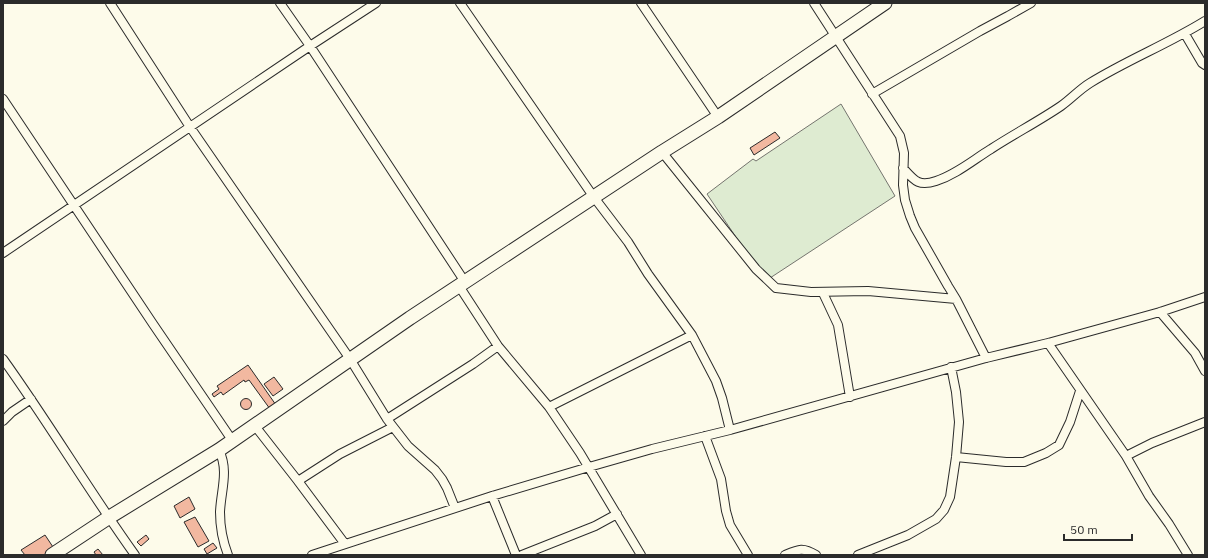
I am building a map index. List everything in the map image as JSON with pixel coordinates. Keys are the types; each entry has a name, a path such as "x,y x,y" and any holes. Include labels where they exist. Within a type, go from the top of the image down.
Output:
{"main road":[{"path":"52,555 108,518 219,450 306,388 410,318 593,196 718,117 885,3"}],"street":[{"path":"110,3 190,127 350,359 387,419 408,446 435,470 442,479 455,508"},
{"path":"280,3 310,46 462,284 498,346 550,407 589,467 641,555"},
{"path":"3,253 376,3"},
{"path":"460,3 593,196 628,242 648,274 692,335 716,381 730,430"},
{"path":"641,3 718,117"},
{"path":"814,3 900,136 904,153 903,185 905,200 912,222 956,298 986,358"},
{"path":"872,94 980,30 1031,3"},
{"path":"903,168 916,181 924,183 936,181 959,171 991,149 1062,105 1088,84 1158,46 1185,34 1205,21"},
{"path":"1185,34 1205,66"},
{"path":"3,100 232,440"},
{"path":"662,152 756,269 776,288 823,292 868,291 956,298"},
{"path":"823,292 838,325 850,397"},
{"path":"316,555 345,544 492,496 589,467 850,397 951,367 1048,343 1160,312 1205,297"},
{"path":"1160,312 1195,352 1205,371"},
{"path":"550,407 692,335"},
{"path":"1048,343 1126,456 1149,496 1188,555"},
{"path":"387,419 473,364 498,346"},
{"path":"3,359 31,399 108,518 135,555"},
{"path":"858,555 908,534 936,519 944,510 950,497 959,422 956,392 951,367"},
{"path":"956,457 1006,462 1024,462 1046,453 1059,445 1070,422 1080,390"},
{"path":"3,421 12,412 31,399"},
{"path":"1126,456 1152,443 1205,422"},
{"path":"254,426 298,481 345,544"},
{"path":"298,481 340,454 393,427"},
{"path":"705,436 722,479 726,511 730,525 748,555"},
{"path":"219,450 223,457 224,469 224,484 220,512 222,535 228,555"},
{"path":"492,496 516,555"},
{"path":"522,555 595,526 617,514"},
{"path":"785,555 797,550 805,549 816,555"}],"green space":[{"path":"841,104 895,196 770,278 754,264 707,194 753,159 756,161"}],"building":[{"path":"775,132 780,138 754,155 750,148"},
{"path":"248,365 276,405 270,409 249,380 245,382 244,380 223,395 221,392 214,397 212,394 219,389 217,386"},
{"path":"274,377 283,389 273,396 264,384"},
{"path":"244,399 248,399 250,400 250,408 244,409 241,406 241,402"},
{"path":"189,497 195,509 180,518 174,506"},
{"path":"195,517 209,541 198,547 184,522"},
{"path":"45,535 55,550 46,555 25,555 21,550"},
{"path":"146,535 149,539 141,546 137,542"},
{"path":"213,543 217,548 207,554 204,549"},
{"path":"98,549 103,555 96,555 94,552"}]}
